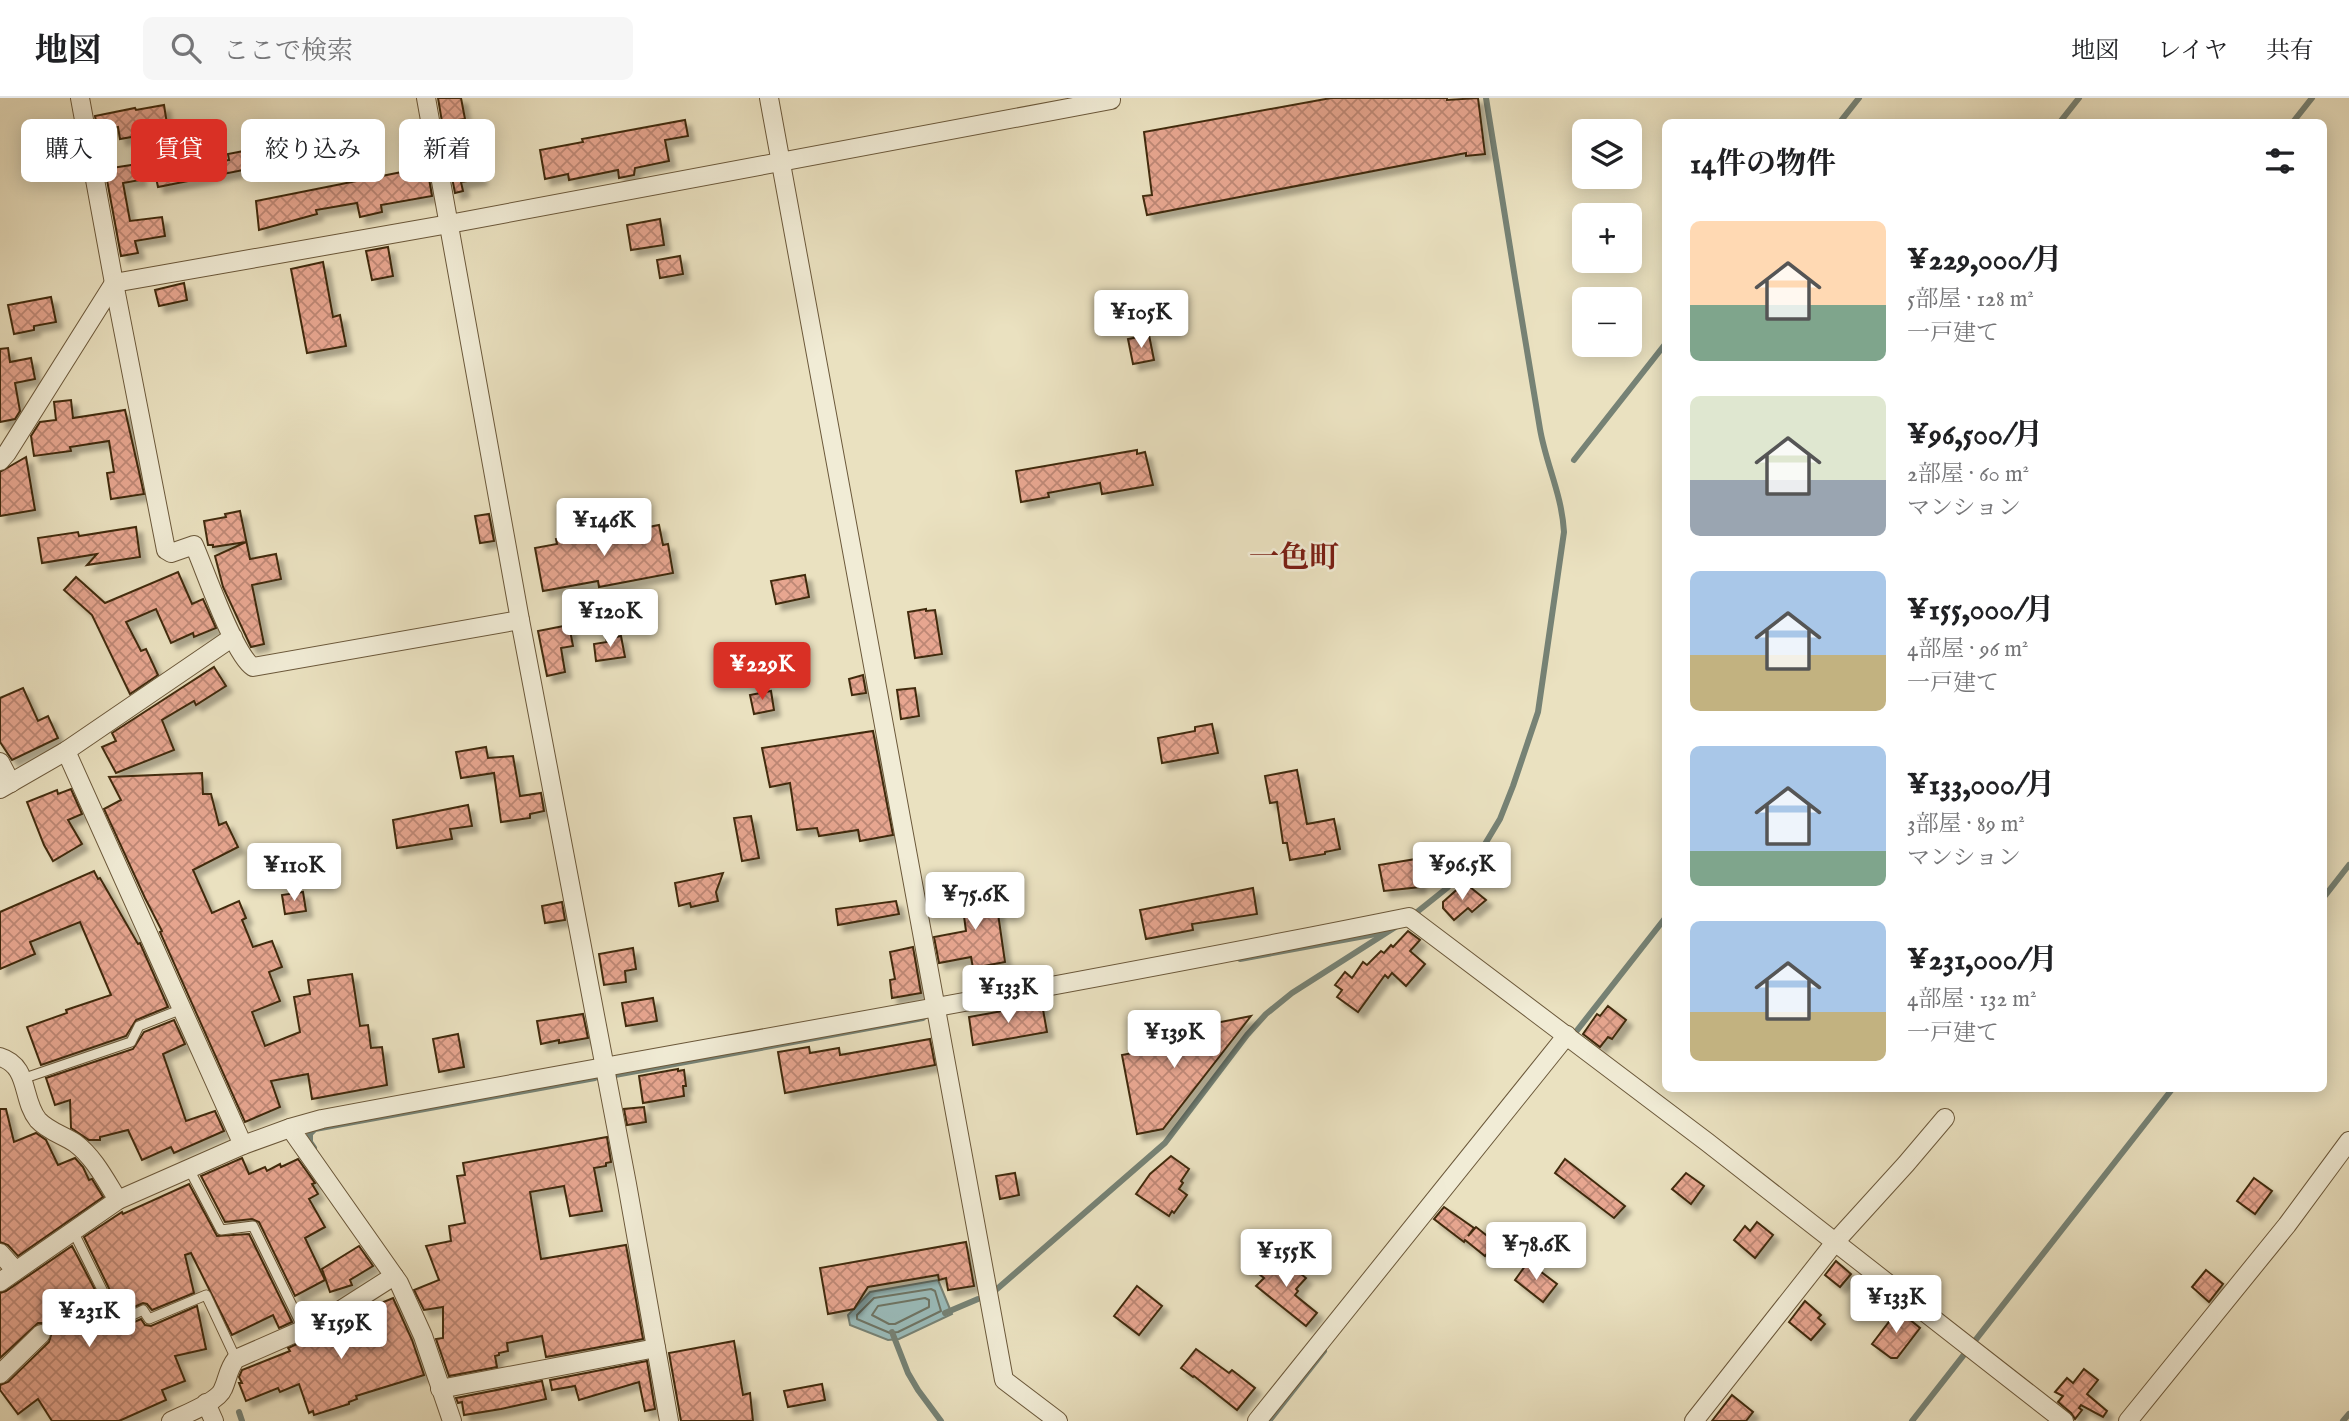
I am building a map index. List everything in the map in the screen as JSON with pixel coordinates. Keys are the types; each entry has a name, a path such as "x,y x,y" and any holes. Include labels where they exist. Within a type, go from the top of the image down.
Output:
{"street":[{"path":"80,98 166,550 171,553 194,545 247,663 253,667 520,620"},
{"path":"426,98 669,1421"},
{"path":"769,98 1004,1380 1058,1421"},
{"path":"0,461 114,283 449,224 1111,100"},
{"path":"0,762 6,786 66,751 233,636"},
{"path":"66,751 243,1145"},
{"path":"0,1282 118,1200 243,1145 321,1119 936,1008 1409,917 1836,1241 2064,1421"},
{"path":"1256,1421 1567,1035"},
{"path":"0,1057 10,1060 22,1079 38,1120 76,1144 92,1159 118,1200"},
{"path":"1694,1421 1836,1241 1945,1118"},
{"path":"290,1128 394,1276 411,1307 452,1421"},
{"path":"2128,1421 2287,1225 2349,1141"},
{"path":"0,1253 15,1270"},
{"path":"171,1421 222,1392 230,1366 236,1359 325,1321 394,1276"},
{"path":"0,1374 41,1334"},
{"path":"440,1389 656,1348"},
{"path":"206,1403 214,1421"}],"lane":[{"path":"22,1079 131,1042 139,1026 182,1009"},
{"path":"189,1169 220,1230 253,1226 304,1330"},
{"path":"73,1231 118,1322 143,1310 149,1319 206,1296 236,1359"}],"water":[{"path":"938,1280 952,1314 899,1339 888,1340 850,1325 848,1315 870,1292"}],"building":[{"path":"438,98 461,98 465,119 442,119"},
{"path":"1331,98 1478,98 1485,154 1466,156 1466,153 1147,215 1143,196 1152,195 1144,132"},
{"path":"164,105 166,119 131,119 131,137 120,139 117,119 96,119 95,116 135,108"},
{"path":"685,120 688,136 665,140 669,161 635,168 634,175 619,178 618,170 569,180 568,174 545,179 540,150 583,142 582,139"},
{"path":"241,152 241,170 227,173 228,154"},
{"path":"131,165 131,182 123,183 130,221 162,217 165,236 135,241 138,253 121,256 107,182 117,182 117,167"},
{"path":"399,173 399,182 430,182 432,196 381,205 382,212 360,217 357,203 316,210 317,214 259,230 256,201 352,182 385,182 385,175"},
{"path":"157,182 183,182 158,187"},
{"path":"453,182 461,182 463,191 455,193"},
{"path":"660,219 664,245 631,250 627,225"},
{"path":"388,247 393,276 372,280 366,251"},
{"path":"680,256 683,274 660,278 657,260"},
{"path":"323,262 333,317 340,315 346,346 307,353 291,269"},
{"path":"184,283 187,300 159,306 155,290"},
{"path":"51,297 56,322 34,326 34,330 14,334 8,305"},
{"path":"1149,335 1154,360 1133,364 1128,339"},
{"path":"8,348 10,362 31,358 35,379 15,383 20,411 15,419 0,422 0,349"},
{"path":"71,400 73,418 125,410 144,494 111,499 107,473 114,472 109,441 70,447 71,451 34,456 31,436 40,422 56,420 54,402"},
{"path":"1137,450 1137,454 1145,452 1153,485 1102,494 1100,483 1048,493 1049,497 1021,502 1016,471"},
{"path":"26,457 35,510 0,516 0,472"},
{"path":"240,511 250,559 276,554 281,579 252,585 264,644 251,647 223,587 215,556 246,542 213,547 208,545 204,521"},
{"path":"489,514 494,541 480,543 475,516"},
{"path":"637,525 638,529 659,525 663,545 668,544 673,573 599,587 598,581 543,591 535,548 557,544 556,539"},
{"path":"136,527 140,557 87,565 97,554 42,563 38,538 78,532 79,536"},
{"path":"178,572 192,604 203,599 216,628 194,637 193,633 171,643 156,609 126,622 141,651 146,649 158,675 130,694 92,615 64,590 76,577 105,603"},
{"path":"805,575 809,597 776,604 771,581"},
{"path":"935,610 942,654 915,658 908,612"},
{"path":"569,625 573,646 561,648 565,672 547,676 538,631"},
{"path":"621,636 625,657 596,661 594,644"},
{"path":"214,667 226,686 196,705 194,701 162,720 174,750 116,773 102,747 116,741 112,733"},
{"path":"863,675 866,693 852,695 849,679"},
{"path":"23,688 38,721 48,716 58,738 12,760 0,742 0,698"},
{"path":"915,688 919,716 901,719 897,690"},
{"path":"771,691 774,710 754,714 750,695"},
{"path":"1212,724 1218,753 1162,763 1158,738 1195,731 1195,727"},
{"path":"873,731 893,835 860,841 858,830 819,836 817,828 797,830 790,783 770,787 762,748"},
{"path":"486,747 488,758 513,756 520,796 541,793 544,811 530,814 530,818 501,822 494,773 461,778 456,752"},
{"path":"1297,770 1307,824 1334,819 1340,849 1290,860 1287,843 1283,843 1277,802 1270,803 1265,776"},
{"path":"202,773 203,794 211,794 219,825 226,822 238,847 193,870 212,913 239,901 246,918 242,920 253,947 272,941 282,967 269,972 280,1001 252,1012 265,1046 300,1032 294,997 310,994 308,980 352,974 360,1026 368,1025 371,1048 382,1047 387,1085 312,1099 308,1074 271,1081 280,1107 245,1122 160,932 162,931 104,809 121,800 109,777"},
{"path":"71,789 82,814 68,820 82,844 53,861 27,802 57,790 58,794"},
{"path":"468,805 472,826 450,829 452,839 397,848 393,820"},
{"path":"751,816 759,858 742,861 734,818"},
{"path":"1416,859 1420,887 1384,891 1379,865"},
{"path":"94,871 138,944 140,943 168,1007 136,1020 126,1036 41,1065 27,1027 111,995 80,922 30,942 35,954 0,969 0,912"},
{"path":"723,873 716,892 718,901 691,907 690,903 679,906 675,883"},
{"path":"1462,885 1466,890 1470,887 1486,900 1472,912 1468,908 1454,920 1443,908 1443,902"},
{"path":"994,886 1005,962 973,968 971,957 939,963 934,937 966,931 961,894 971,892 971,889"},
{"path":"1253,888 1257,914 1192,924 1193,930 1146,939 1140,910"},
{"path":"303,892 306,911 285,914 282,895"},
{"path":"896,901 899,914 838,925 836,909"},
{"path":"562,902 565,920 545,923 542,906"},
{"path":"1408,931 1420,940 1410,951 1425,964 1406,986 1392,973 1388,978 1385,975 1358,1012 1337,997 1342,990 1335,985 1345,972 1352,978 1363,962 1367,965 1381,951 1384,953 1391,945 1393,947"},
{"path":"913,947 921,993 892,998 890,980 895,979 890,952"},
{"path":"633,948 636,969 625,971 626,982 604,985 599,954"},
{"path":"653,998 657,1021 626,1026 622,1003"},
{"path":"1042,1004 1047,1032 973,1045 969,1017"},
{"path":"1608,1006 1626,1020 1612,1039 1608,1037 1600,1047 1583,1034 1597,1014 1600,1016"},
{"path":"583,1014 588,1038 541,1044 537,1021"},
{"path":"1251,1016 1163,1129 1137,1134 1122,1055 1153,1049 1150,1036"},
{"path":"174,1020 185,1044 163,1054 186,1121 215,1111 224,1131 174,1153 171,1147 142,1160 128,1130 100,1137 100,1140 89,1140 71,1128 70,1100 55,1105 46,1078 133,1049 144,1032"},
{"path":"458,1034 464,1067 439,1072 433,1039"},
{"path":"930,1039 935,1065 785,1093 778,1052 809,1047 810,1053 839,1048 840,1055"},
{"path":"684,1070 684,1096 643,1103 639,1076"},
{"path":"644,1107 646,1122 627,1125 624,1109"},
{"path":"0,1109 6,1109 14,1142 36,1133 46,1140 58,1165 75,1158 103,1197 18,1256 8,1245 0,1242"},
{"path":"607,1137 611,1162 606,1163 606,1166 594,1168 602,1211 570,1216 564,1186 530,1192 541,1259 626,1245 643,1339 546,1357 542,1336 507,1343 508,1351 495,1356 497,1367 449,1376 436,1339 443,1338 443,1307 424,1310 414,1290 439,1280 426,1246 451,1241 449,1226 465,1223 457,1176 465,1175 463,1163"},
{"path":"1171,1156 1189,1169 1179,1189 1187,1195 1169,1216 1136,1194 1150,1174"},
{"path":"242,1158 249,1174 265,1167 267,1171 280,1164 281,1167 298,1159 315,1183 312,1184 318,1194 309,1199 325,1227 305,1238 325,1280 295,1296 259,1222 252,1219 225,1222 201,1176"},
{"path":"1565,1159 1625,1206 1614,1218 1555,1173"},
{"path":"1015,1173 1019,1195 1000,1199 996,1176"},
{"path":"1686,1173 1704,1186 1691,1204 1672,1189"},
{"path":"2254,1178 2272,1191 2255,1214 2237,1201"},
{"path":"189,1184 217,1236 249,1234 292,1322 279,1328 273,1315 232,1335 191,1253 185,1255 194,1293 152,1310 143,1303 121,1313 84,1237 122,1212 123,1214"},
{"path":"1444,1207 1474,1228 1468,1236 1476,1227 1496,1243 1485,1256 1434,1219"},
{"path":"1757,1222 1773,1235 1755,1258 1734,1240 1745,1226 1750,1231"},
{"path":"966,1242 974,1286 948,1290 946,1278 939,1280 938,1275 868,1287 854,1309 828,1314 820,1268"},
{"path":"72,1246 115,1328 141,1319 145,1325 151,1326 197,1306 206,1349 175,1356 185,1381 162,1390 166,1400 119,1421 52,1421 38,1399 18,1414 0,1390 0,1385 8,1382 49,1342 52,1332 45,1323 38,1323 0,1358 0,1293"},
{"path":"359,1246 373,1266 350,1280 352,1285 330,1292 322,1269"},
{"path":"1280,1257 1306,1278 1296,1289 1298,1291 1295,1295 1317,1313 1306,1326 1256,1286 1264,1278 1259,1274 1269,1262 1273,1266"},
{"path":"1836,1261 1851,1274 1840,1287 1825,1275"},
{"path":"1528,1262 1557,1284 1543,1302 1515,1280"},
{"path":"2206,1270 2223,1284 2209,1302 2192,1287"},
{"path":"1137,1286 1162,1306 1139,1335 1114,1316"},
{"path":"393,1298 424,1375 356,1396 357,1399 349,1404 314,1415 313,1411 309,1413 299,1384 280,1392 278,1388 246,1401 239,1383 242,1383 239,1377 242,1370 290,1351 288,1348"},
{"path":"1805,1301 1821,1315 1818,1318 1825,1324 1811,1340 1789,1322"},
{"path":"1898,1310 1920,1328 1897,1358 1891,1358 1872,1344"},
{"path":"734,1341 743,1395 750,1393 753,1421 681,1421 669,1353"},
{"path":"1196,1349 1229,1373 1232,1370 1255,1388 1237,1410 1181,1368"},
{"path":"647,1361 655,1409 645,1411 639,1382 579,1400 575,1386 552,1390 550,1380"},
{"path":"2084,1369 2098,1380 2087,1394 2107,1411 2103,1417 2081,1405 2079,1408 2082,1410 2075,1419 2058,1402 2063,1396 2055,1392 2067,1378 2073,1383"},
{"path":"542,1381 546,1399 501,1409 464,1415 462,1402 458,1403 456,1398"},
{"path":"822,1384 825,1400 788,1407 784,1391"},
{"path":"1732,1395 1753,1412 1746,1421 1712,1421"}],"waterway":[{"path":"1417,912 1447,888 1485,844 1500,819 1513,786 1538,712 1564,532 1560,505 1540,429 1486,98"},
{"path":"1842,119 1859,98"},
{"path":"2062,119 2079,98"},
{"path":"2295,119 2312,98"},
{"path":"1574,460 1662,348"},
{"path":"2327,893 2349,865"},
{"path":"1575,1033 1662,922"},
{"path":"997,1289 1165,1143 1266,1014 1292,993 1397,926"},
{"path":"1240,959 1381,933"},
{"path":"615,1075 923,1018"},
{"path":"314,1148 310,1142 310,1134 315,1129 595,1078"},
{"path":"1912,1421 2170,1092"},
{"path":"945,1313 978,1299"},
{"path":"892,1332 908,1373 941,1421"},
{"path":"1269,1421 1324,1351"},
{"path":"239,1412 242,1421"},
{"path":"2343,1421 2349,1414"}],"district":[{"name":"一色町","path":"1294,559"}]}
